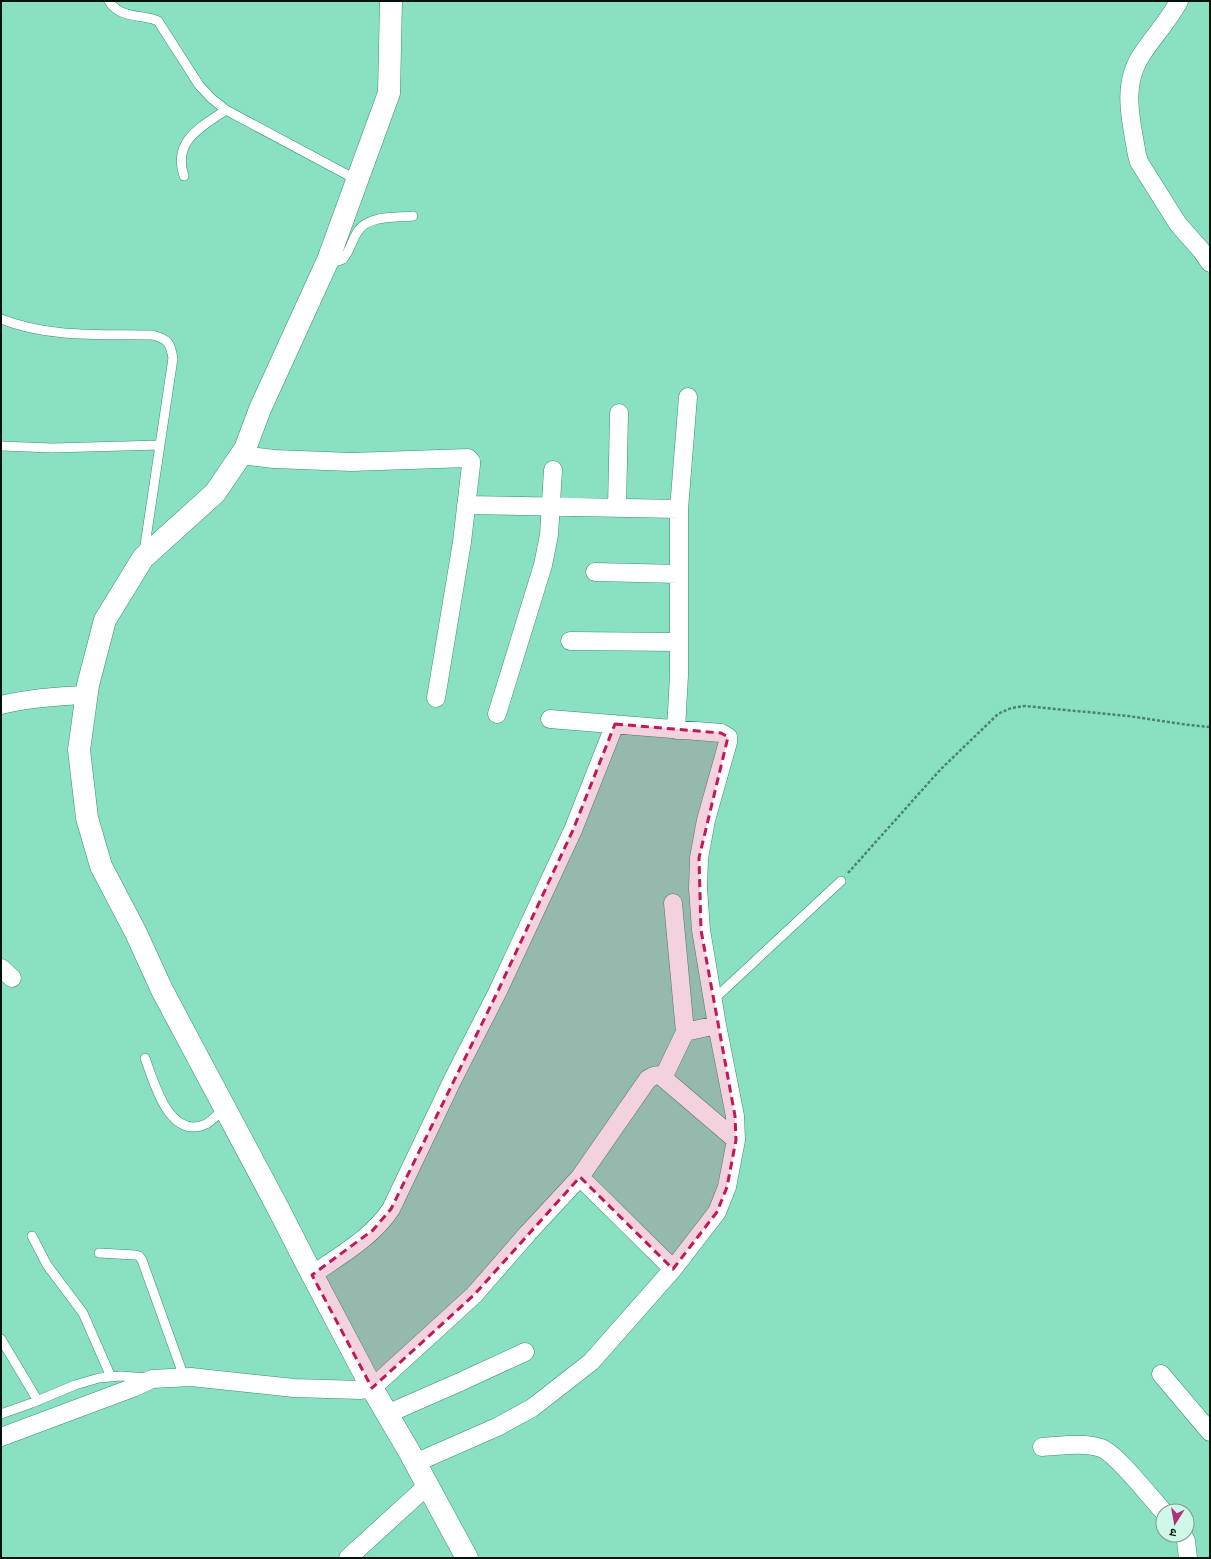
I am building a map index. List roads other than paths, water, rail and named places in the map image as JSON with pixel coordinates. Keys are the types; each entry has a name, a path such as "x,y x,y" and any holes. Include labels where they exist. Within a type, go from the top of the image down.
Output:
{"street":[{"path":"390,1 389,93 328,260 260,409 245,449 215,493 144,558 105,620 86,695 79,750 87,818 101,866 136,933 162,990 372,1388 416,1463 464,1557"},
{"path":"1179,1 1141,55 1130,80 1128,103 1137,155 1140,162 1178,224 1201,250 1210,263"},
{"path":"676,730 679,642 679,509 688,397"},
{"path":"617,508 619,413"},
{"path":"241,455 274,459 351,462 468,458 471,465 462,542 436,698"},
{"path":"498,714 543,565 549,535 552,506 552,470"},
{"path":"466,505 679,509"},
{"path":"595,572 678,574"},
{"path":"570,641 679,642"},
{"path":"1,705 25,699 48,696 86,695"},
{"path":"416,1463 497,1427 532,1408 591,1362 674,1269 716,1212 727,1188 736,1140 736,1116 717,1025 701,930 698,888 699,858 706,820 728,738 721,733 550,719"},
{"path":"312,1275 373,1230 384,1220 391,1209 453,1079 497,993 563,851 586,800 615,724"},
{"path":"663,1078 685,1032 673,902"},
{"path":"685,1032 717,1025"},
{"path":"1,1437 152,1379 184,1378 253,1383 294,1388 361,1390 372,1388 474,1296 528,1233 580,1177 648,1079 657,1075 663,1078 736,1140"},
{"path":"580,1177 674,1269"},
{"path":"388,1414 525,1352"},
{"path":"1161,1374 1210,1432"},
{"path":"1042,1447 1087,1445 1102,1448 1115,1457 1156,1503"},
{"path":"348,1558 428,1486"},
{"path":"1186,1543 1188,1558"}],"lane":[{"path":"109,1 113,8 118,11 148,17 158,21 199,85 211,98 226,110 357,180"},
{"path":"184,176 181,166 182,154 186,142 194,132 226,110"},
{"path":"328,260 338,261 343,259 358,230 365,224 375,220 412,216"},
{"path":"1,319 14,324 53,333 152,335 164,338 171,345 173,358 144,558"},
{"path":"1,446 52,448 160,445"},
{"path":"713,1000 841,881"},
{"path":"145,1058 161,1100 174,1119 182,1124 194,1127 207,1124 225,1108"},
{"path":"32,1236 47,1265 83,1313 111,1377"},
{"path":"99,1253 135,1255 139,1256 142,1260 184,1378"},
{"path":"1,1339 38,1401"},
{"path":"1,1414 38,1401 75,1385 99,1378 121,1376 152,1379"}]}
